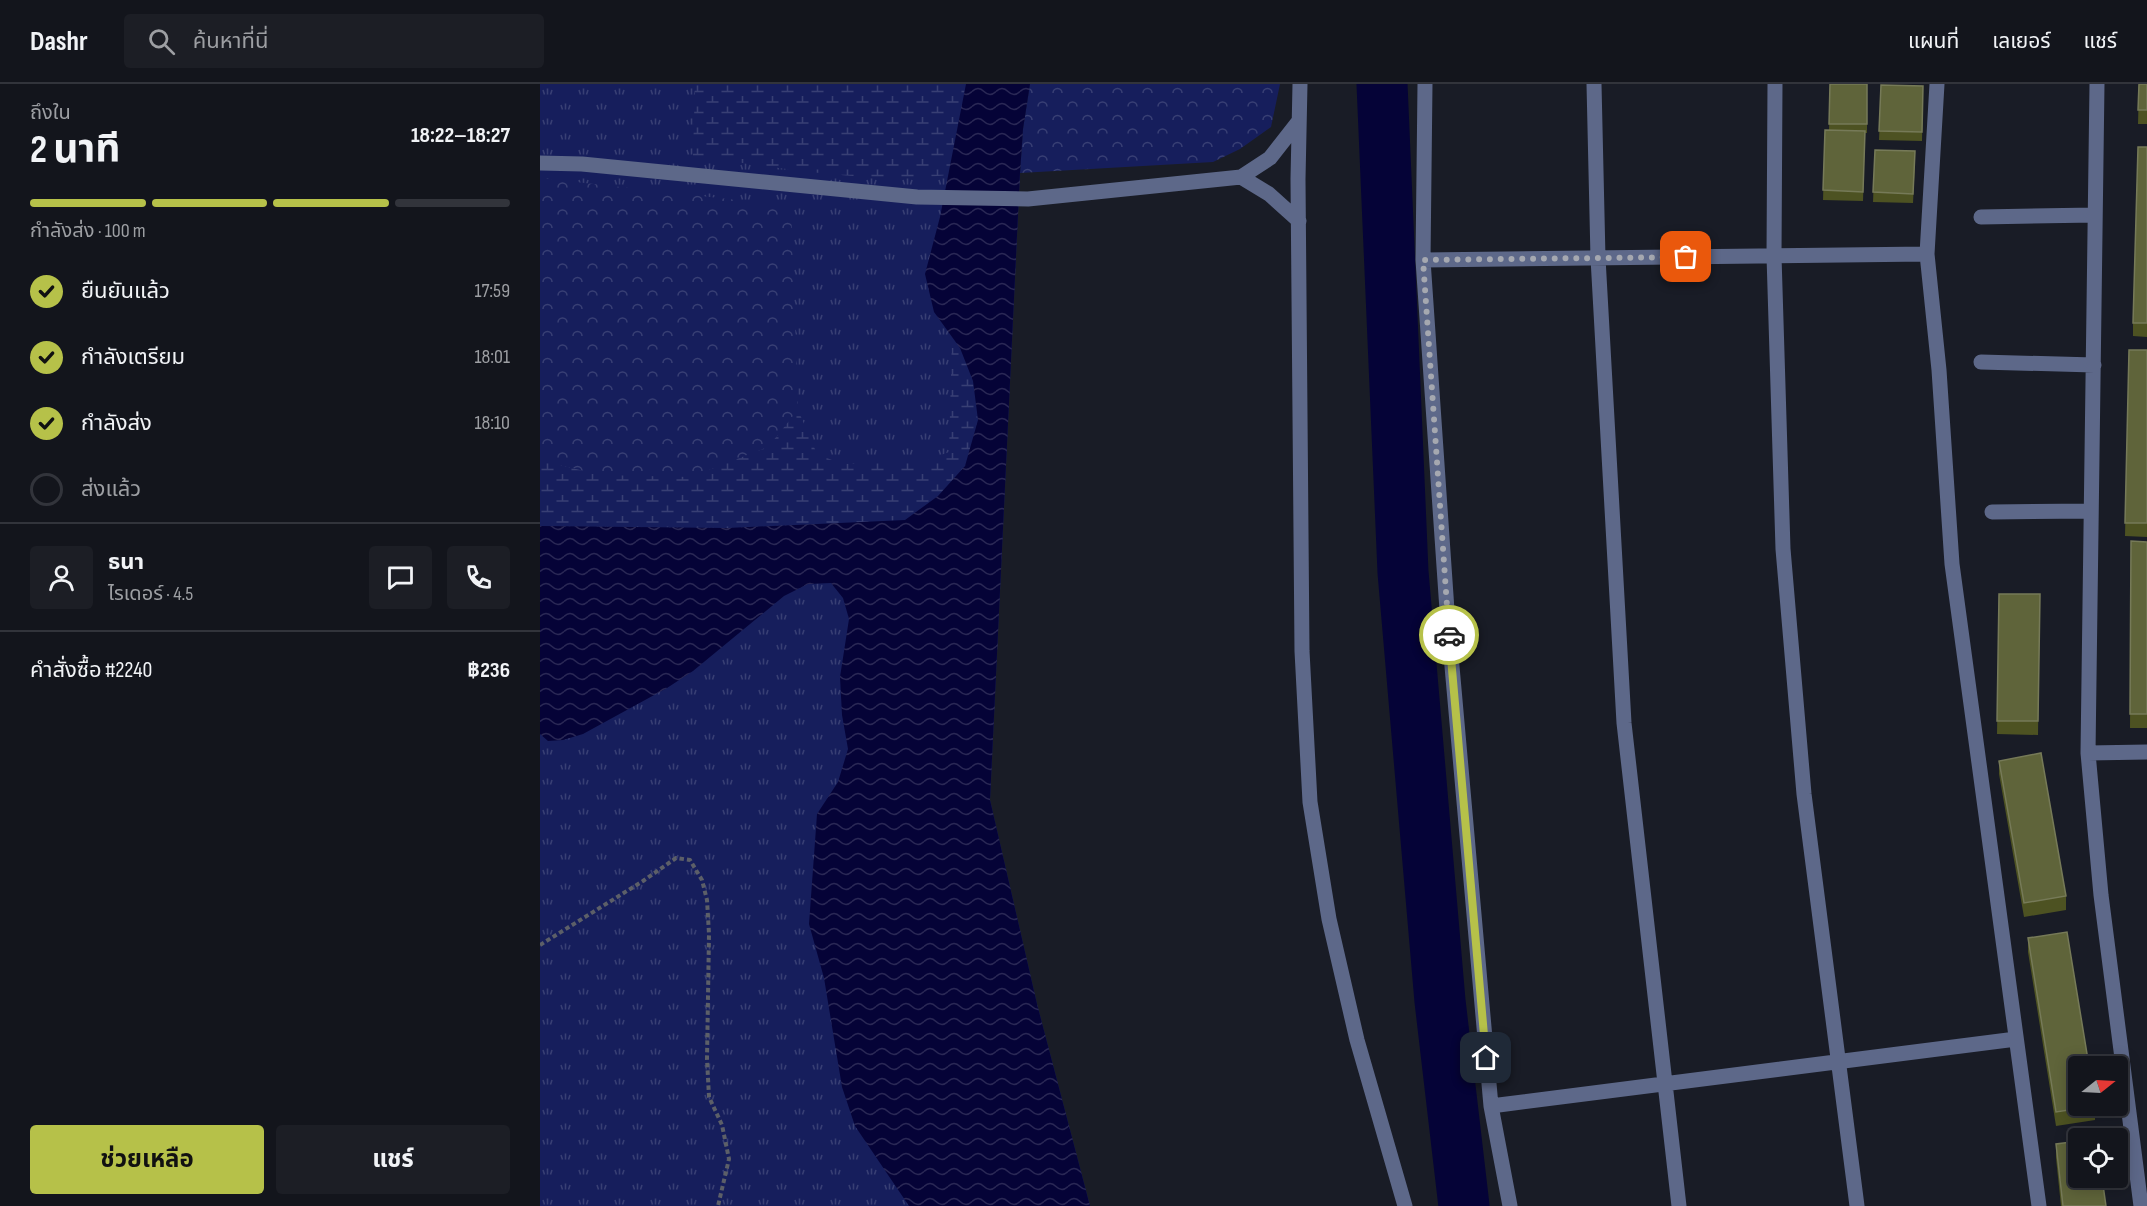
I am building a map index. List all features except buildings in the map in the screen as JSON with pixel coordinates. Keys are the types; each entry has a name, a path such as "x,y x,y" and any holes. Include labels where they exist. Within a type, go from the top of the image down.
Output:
{"street":[{"path":"1300,84 1302,651 1310,802 1329,919 1352,1018 1405,1206"},
{"path":"1425,84 1423,260 1447,610 1491,1106 1510,1206"},
{"path":"1594,84 1598,258 1624,723 1679,1206"},
{"path":"1775,84 1774,256 1783,549 1804,794 1857,1206"},
{"path":"1937,84 1927,254 1939,370 1952,564 2039,1206"},
{"path":"2097,84 2088,753 2101,895 2141,1206"},
{"path":"540,163 582,164 917,197 1028,199 1241,177 1270,158 1299,121"},
{"path":"1241,177 1269,194 1299,220"},
{"path":"1981,217 2095,215"},
{"path":"1423,260 1927,254"},
{"path":"1981,362 2094,365"},
{"path":"1992,512 2091,511"},
{"path":"2088,753 2147,752"},
{"path":"1491,1106 2016,1039"}],"path":[{"path":"540,945 643,882 676,858 690,860 702,880 707,900 709,1097 722,1125 729,1159 718,1206"}],"green space":[{"path":"540,84 1030,84 1023,129 1020,173 990,800 1037,1004 1090,1206 540,1206"},
{"path":"695,84 966,84 948,175 884,177 820,173 693,156"},
{"path":"1030,84 1280,84 1271,127 1240,149 1213,162 1020,173 1023,129"},
{"path":"540,178 791,206 798,410 768,447 691,477 600,475 540,460"},
{"path":"952,337 960,348 973,381 978,420 965,466 938,496 905,520 727,528 540,526 540,460 600,475 691,477 768,447 798,410 817,454 842,464 923,462 949,452"}],"water":[{"path":"966,84 1030,84 1023,129 1020,173 990,800 1037,1004 1090,1206 909,1206 855,1126 842,1087 824,978 809,924 817,814 838,782 848,749 842,715 840,677 849,619 843,598 831,583 808,584 784,596 693,671 667,688 583,734 563,740 548,741 540,734 540,526 727,528 905,520 938,496 965,466 978,420 973,381 960,348 934,312 925,274 940,217"}],"waterway":[{"path":"1382,84 1403,572 1440,1001 1464,1206"}],"way so far":[{"path":"1449,635 1423,260 1686,257"}],"route":[{"path":"1449,635 1486,1058"}]}
